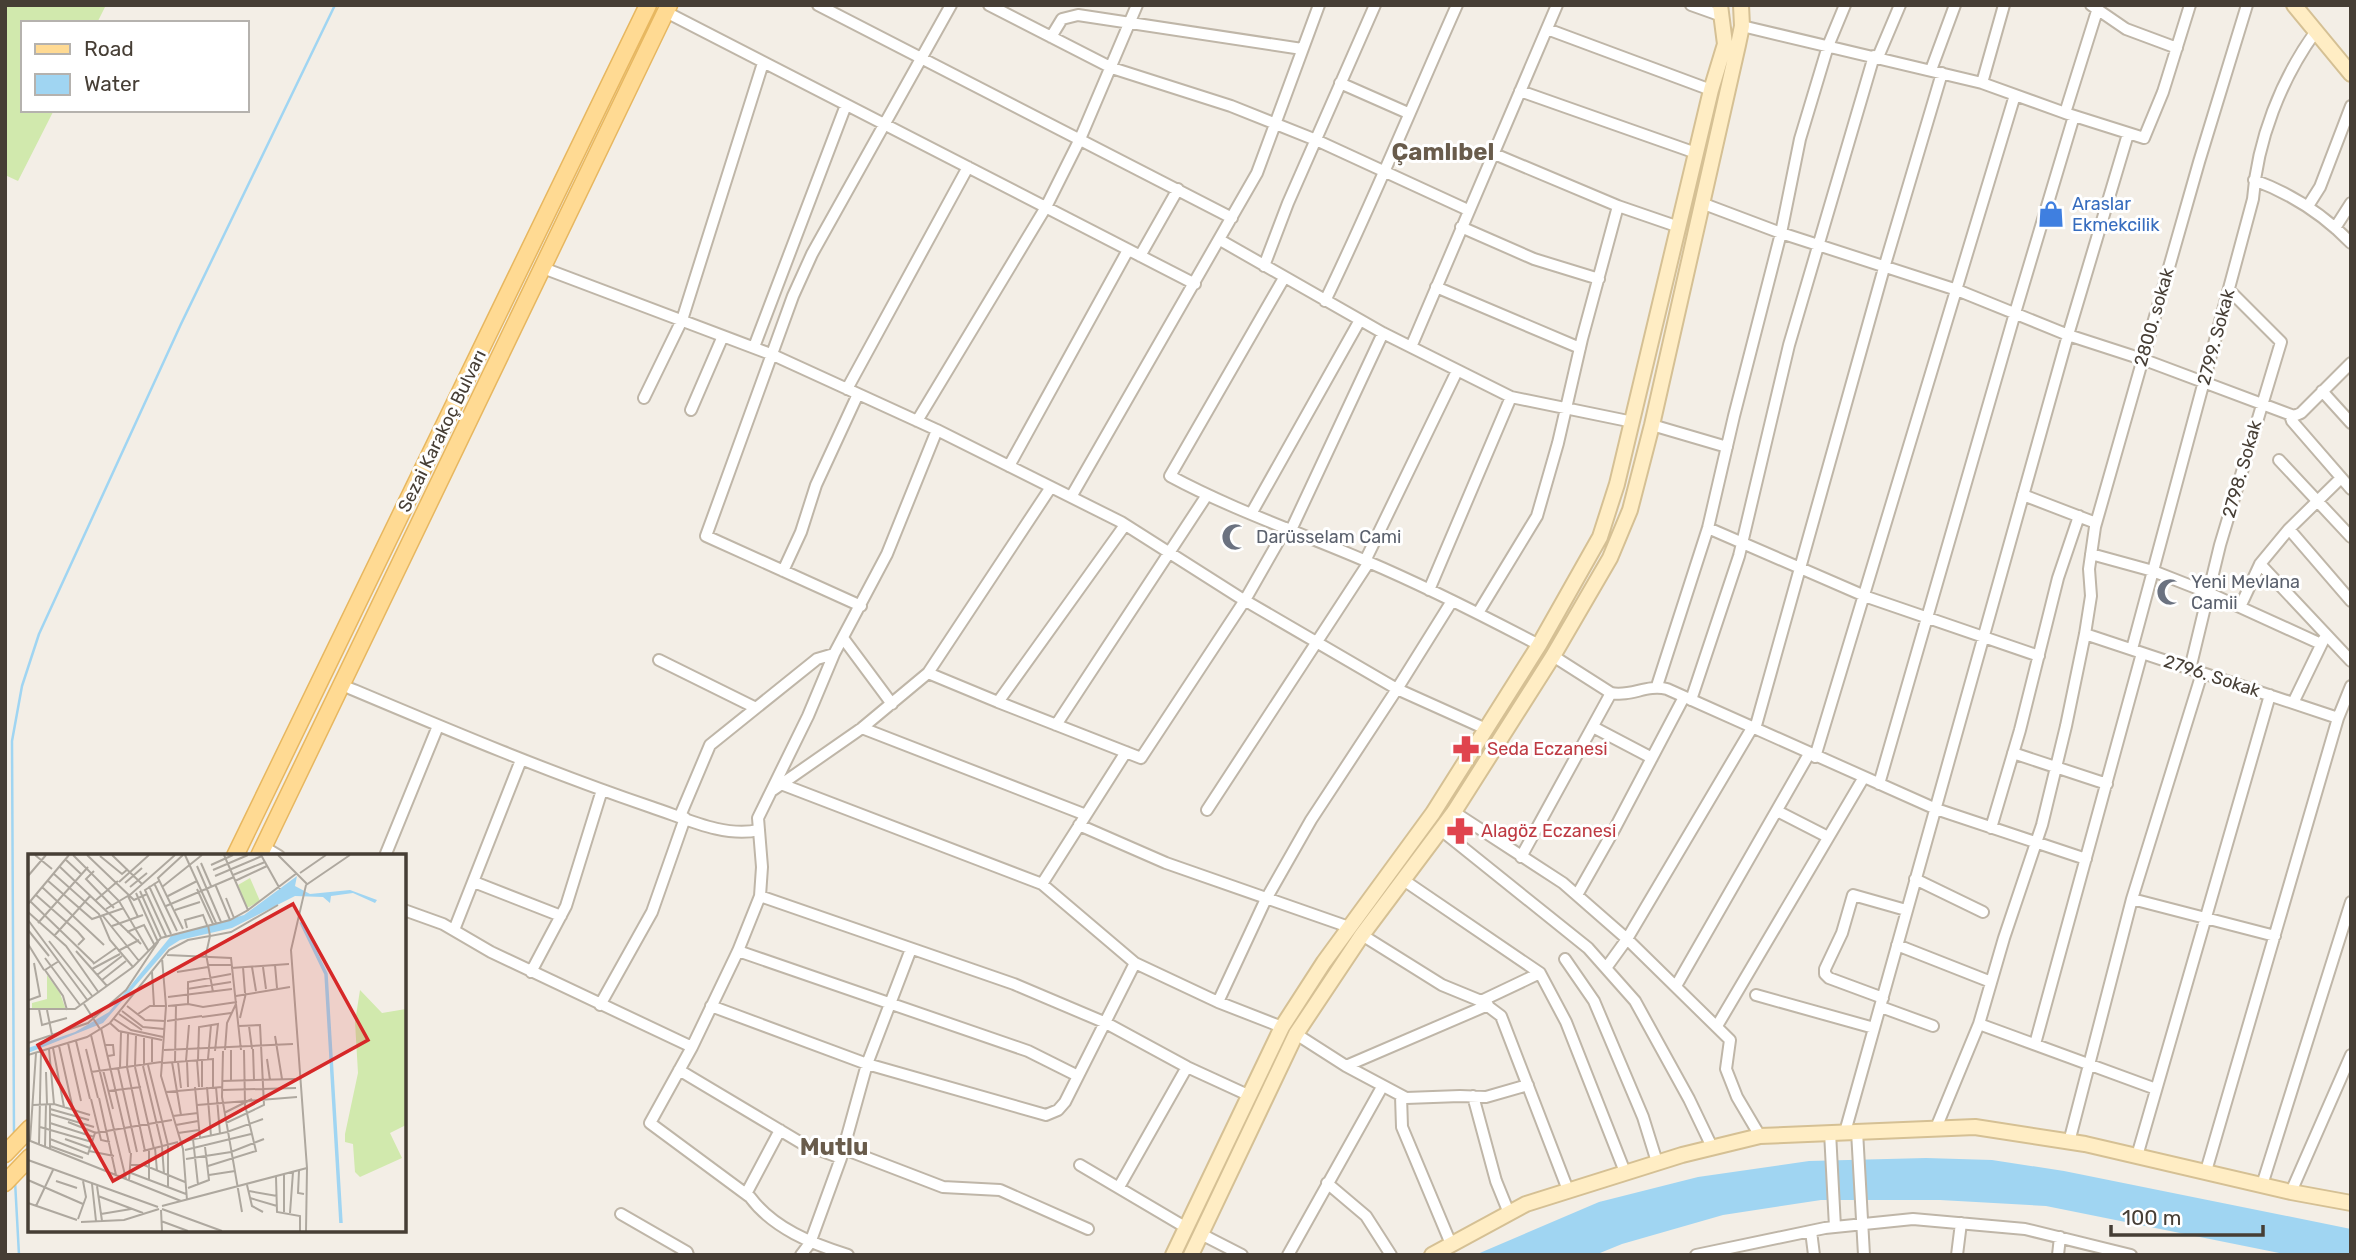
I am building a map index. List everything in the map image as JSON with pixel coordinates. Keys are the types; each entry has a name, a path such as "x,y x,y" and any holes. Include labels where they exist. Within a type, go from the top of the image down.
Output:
{"main road":[{"name":"Sezai Karakoç Bulvarı","path":"236,854 648,5"},
{"path":"1173,1255 1282,1027 1355,931 1402,879 1454,812 1553,656 1609,558 1630,510 1653,425 1742,26 1741,5"},
{"path":"2294,5 2351,74"},
{"path":"262,852 667,9"},
{"path":"1191,1255 1296,1034 1355,931 1539,645 1600,537 1633,422 1711,90 1725,44 1721,11"},
{"path":"1432,1255 1526,1204 1657,1162 1760,1136 1975,1127 2069,1142 2291,1192 2351,1202"},
{"path":"5,1154 28,1130"},
{"path":"5,1183 28,1159"}],"street":[{"path":"818,5 1232,218"},
{"path":"861,606 706,536 793,296 812,254 951,5"},
{"path":"989,5 1112,68 1231,106 1274,123 1468,211"},
{"path":"917,421 1046,207 1080,139 1138,5"},
{"path":"1071,497 1257,173 1319,5"},
{"path":"1264,266 1375,5"},
{"path":"1325,301 1361,227 1408,113 1457,5"},
{"path":"1411,347 1557,5"},
{"path":"1691,5 1721,11"},
{"path":"1657,686 1708,528 1782,233 1800,139 1828,46 1845,5"},
{"path":"1577,895 1687,699 1742,542 1789,345 1817,244 1876,57 1900,5"},
{"path":"1606,968 1753,728 1884,268 1955,5"},
{"path":"1982,83 2004,5"},
{"path":"1742,26 1982,83 2144,138 2147,136 2190,5"},
{"name":"2800. sokak","path":"1936,1128 1979,1024 2036,843 2056,767 2085,634 2091,596 2089,569 2096,523 2247,5"},
{"path":"1879,784 2015,313 2069,114 2094,8 2126,29 2177,48"},
{"path":"667,9 763,63 1195,284"},
{"path":"1051,37 1062,19 1072,15 1302,48"},
{"path":"1546,29 1711,90"},
{"name":"2799. Sokak","path":"2035,1044 2107,784 2153,571 2229,290 2252,199 2259,156 2276,104 2316,31"},
{"path":"644,398 682,320 763,63"},
{"path":"1340,83 1408,113"},
{"path":"1520,91 1696,153"},
{"path":"1676,986 1812,755 2015,95"},
{"path":"754,347 846,105"},
{"path":"2308,206 2319,187 2351,106"},
{"path":"1835,1227 1844,1132 2068,335 2128,134"},
{"path":"1492,153 1618,206 1679,227"},
{"path":"783,571 852,391 968,167"},
{"path":"2254,180 2281,190 2308,206 2351,243"},
{"path":"1140,256 1178,189"},
{"path":"2335,228 2351,203"},
{"path":"1703,204 1884,268 1957,290 2068,335 2142,359 2290,415 2301,413 2351,363"},
{"path":"1478,613 1537,516 1618,206"},
{"path":"1461,227 1534,259 1600,279"},
{"path":"1220,240 1383,333 1511,397 1633,422"},
{"path":"1009,466 1128,250"},
{"path":"543,268 754,347 937,430 1125,525 1245,600 1397,689 1486,729"},
{"path":"1284,278 1170,476 1251,514 1367,561 1539,645"},
{"path":"1436,288 1580,348"},
{"name":"2798. Sokak","path":"2190,669 2220,545 2281,342 2229,290"},
{"path":"1251,514 1360,320"},
{"path":"928,673 1141,758 1289,529 1383,333"},
{"path":"691,410 723,336"},
{"path":"1207,810 1367,561 1457,370"},
{"path":"2322,391 2351,423"},
{"path":"1429,590 1511,397"},
{"path":"2290,415 2292,421 2351,489"},
{"path":"1653,425 1727,447"},
{"path":"848,1255 810,1243 760,1211 746,1194 650,1124 692,1047 738,951 760,896 762,867 758,818 808,716 834,654 887,554 937,430"},
{"path":"2279,460 2351,537"},
{"path":"2240,607 2260,564 2288,528 2341,478"},
{"path":"771,792 862,728 928,673 1051,487"},
{"path":"1056,725 1207,495"},
{"path":"2023,495 2096,523"},
{"path":"1991,828 2058,578 2078,516"},
{"path":"998,702 1125,525"},
{"path":"1708,528 1863,596 2039,656"},
{"path":"2288,528 2351,601"},
{"path":"2091,554 2153,571 2323,639"},
{"path":"2260,564 2323,639 2351,661"},
{"path":"1218,1002 1267,897 1311,820 1452,601"},
{"name":"2796. Sokak","path":"2085,634 2339,718"},
{"path":"843,638 892,704"},
{"path":"2293,703 2323,639"},
{"path":"600,1005 652,912 710,745 817,659 834,654"},
{"path":"1553,656 1611,693 1622,695 1657,686 1936,809 2086,859"},
{"path":"659,660 754,707"},
{"path":"2069,1142 2132,899 2202,673"},
{"path":"342,685 521,760 602,790 741,834 759,830"},
{"path":"2206,1171 2339,718 2351,686"},
{"path":"1521,857 1611,693"},
{"path":"2137,1156 2270,695"},
{"path":"386,854 438,726"},
{"path":"1592,727 1653,758"},
{"path":"862,728 1086,815"},
{"path":"1042,884 1126,752"},
{"path":"2013,753 2107,784"},
{"path":"454,930 521,760"},
{"path":"1717,1026 1864,778"},
{"path":"782,784 1042,884 1135,963 1218,1002 1282,1027"},
{"path":"531,972 566,906 602,790"},
{"path":"1777,811 1828,837"},
{"path":"1454,812 1563,883 1717,1026 1730,1040 1726,1069 1730,1081 1760,1136"},
{"path":"1079,825 1166,863 1267,897 1355,931 1442,985 1484,1003 1502,1016 1568,1190"},
{"path":"1441,830 1588,948 1635,1001 1712,1147"},
{"path":"1402,879 1540,973 1566,1022 1625,1172"},
{"path":"1915,879 1983,912"},
{"path":"474,881 561,916"},
{"path":"1906,910 1853,895 1842,933 1825,969 1829,978 1934,1026"},
{"path":"760,896 1014,984 1106,1023 1187,1067 1248,1095"},
{"path":"2132,899 2275,936"},
{"path":"2262,1185 2351,902"},
{"path":"406,911 454,930 531,972 692,1047"},
{"path":"1897,945 1991,982"},
{"path":"801,1255 810,1243 842,1153 867,1064 911,949"},
{"path":"738,951 1028,1051 1078,1076"},
{"path":"1564,959 1594,1001 1643,1117 1657,1162"},
{"path":"711,1006 867,1064 1046,1115 1058,1110 1078,1076 1135,963"},
{"path":"1346,1066 1484,1003 1540,973"},
{"path":"1756,995 1874,1028"},
{"path":"1979,1024 2156,1089"},
{"path":"1296,1034 1382,1087 1406,1098 1486,1097 1528,1085"},
{"path":"2291,1192 2351,1055"},
{"path":"1119,1187 1187,1067"},
{"path":"680,1070 803,1144 842,1153 943,1186 1000,1190 1088,1229"},
{"path":"1288,1255 1382,1087"},
{"path":"1401,1096 1402,1127 1451,1244"},
{"path":"1473,1096 1496,1181 1509,1213"},
{"path":"746,1194 780,1130"},
{"path":"1844,1132 1863,1224 1864,1255"},
{"path":"1080,1165 1185,1227"},
{"path":"1327,1183 1366,1216 1391,1255"},
{"path":"621,1214 688,1255"},
{"path":"1696,1255 1835,1227 1913,1219 2025,1229 2132,1255"},
{"path":"1957,1255 1961,1223"},
{"path":"1811,1231 1814,1255"},
{"path":"1201,1234 1242,1255"},
{"path":"2058,1255 2060,1237"}],"green space":[{"path":"5,5 106,5 98,21 21,21 21,112 53,112 18,181 5,175"}],"water":[{"path":"1926,1158 1992,1160 2064,1171 2351,1229 2351,1255 2289,1255 2046,1206 1940,1200 1821,1200 1723,1215 1622,1244 1595,1255 1475,1255 1599,1202 1698,1177 1809,1161"}],"waterway":[{"path":"14,1136 12,741 22,686 39,634 181,324 335,5"},
{"path":"15,1181 19,1255"}],"place":[{"name":"Araslar Ekmekcilik","path":"2051,214"},
{"name":"Darüsselam Cami","path":"1235,537"},
{"name":"Yeni Mevlana Camii","path":"2170,592"},
{"name":"Seda Eczanesi","path":"1466,749"},
{"name":"Alagöz Eczanesi","path":"1460,831"}],"district":[{"name":"Çamlıbel","path":"1443,152"},
{"name":"Mutlu","path":"834,1147"}]}
